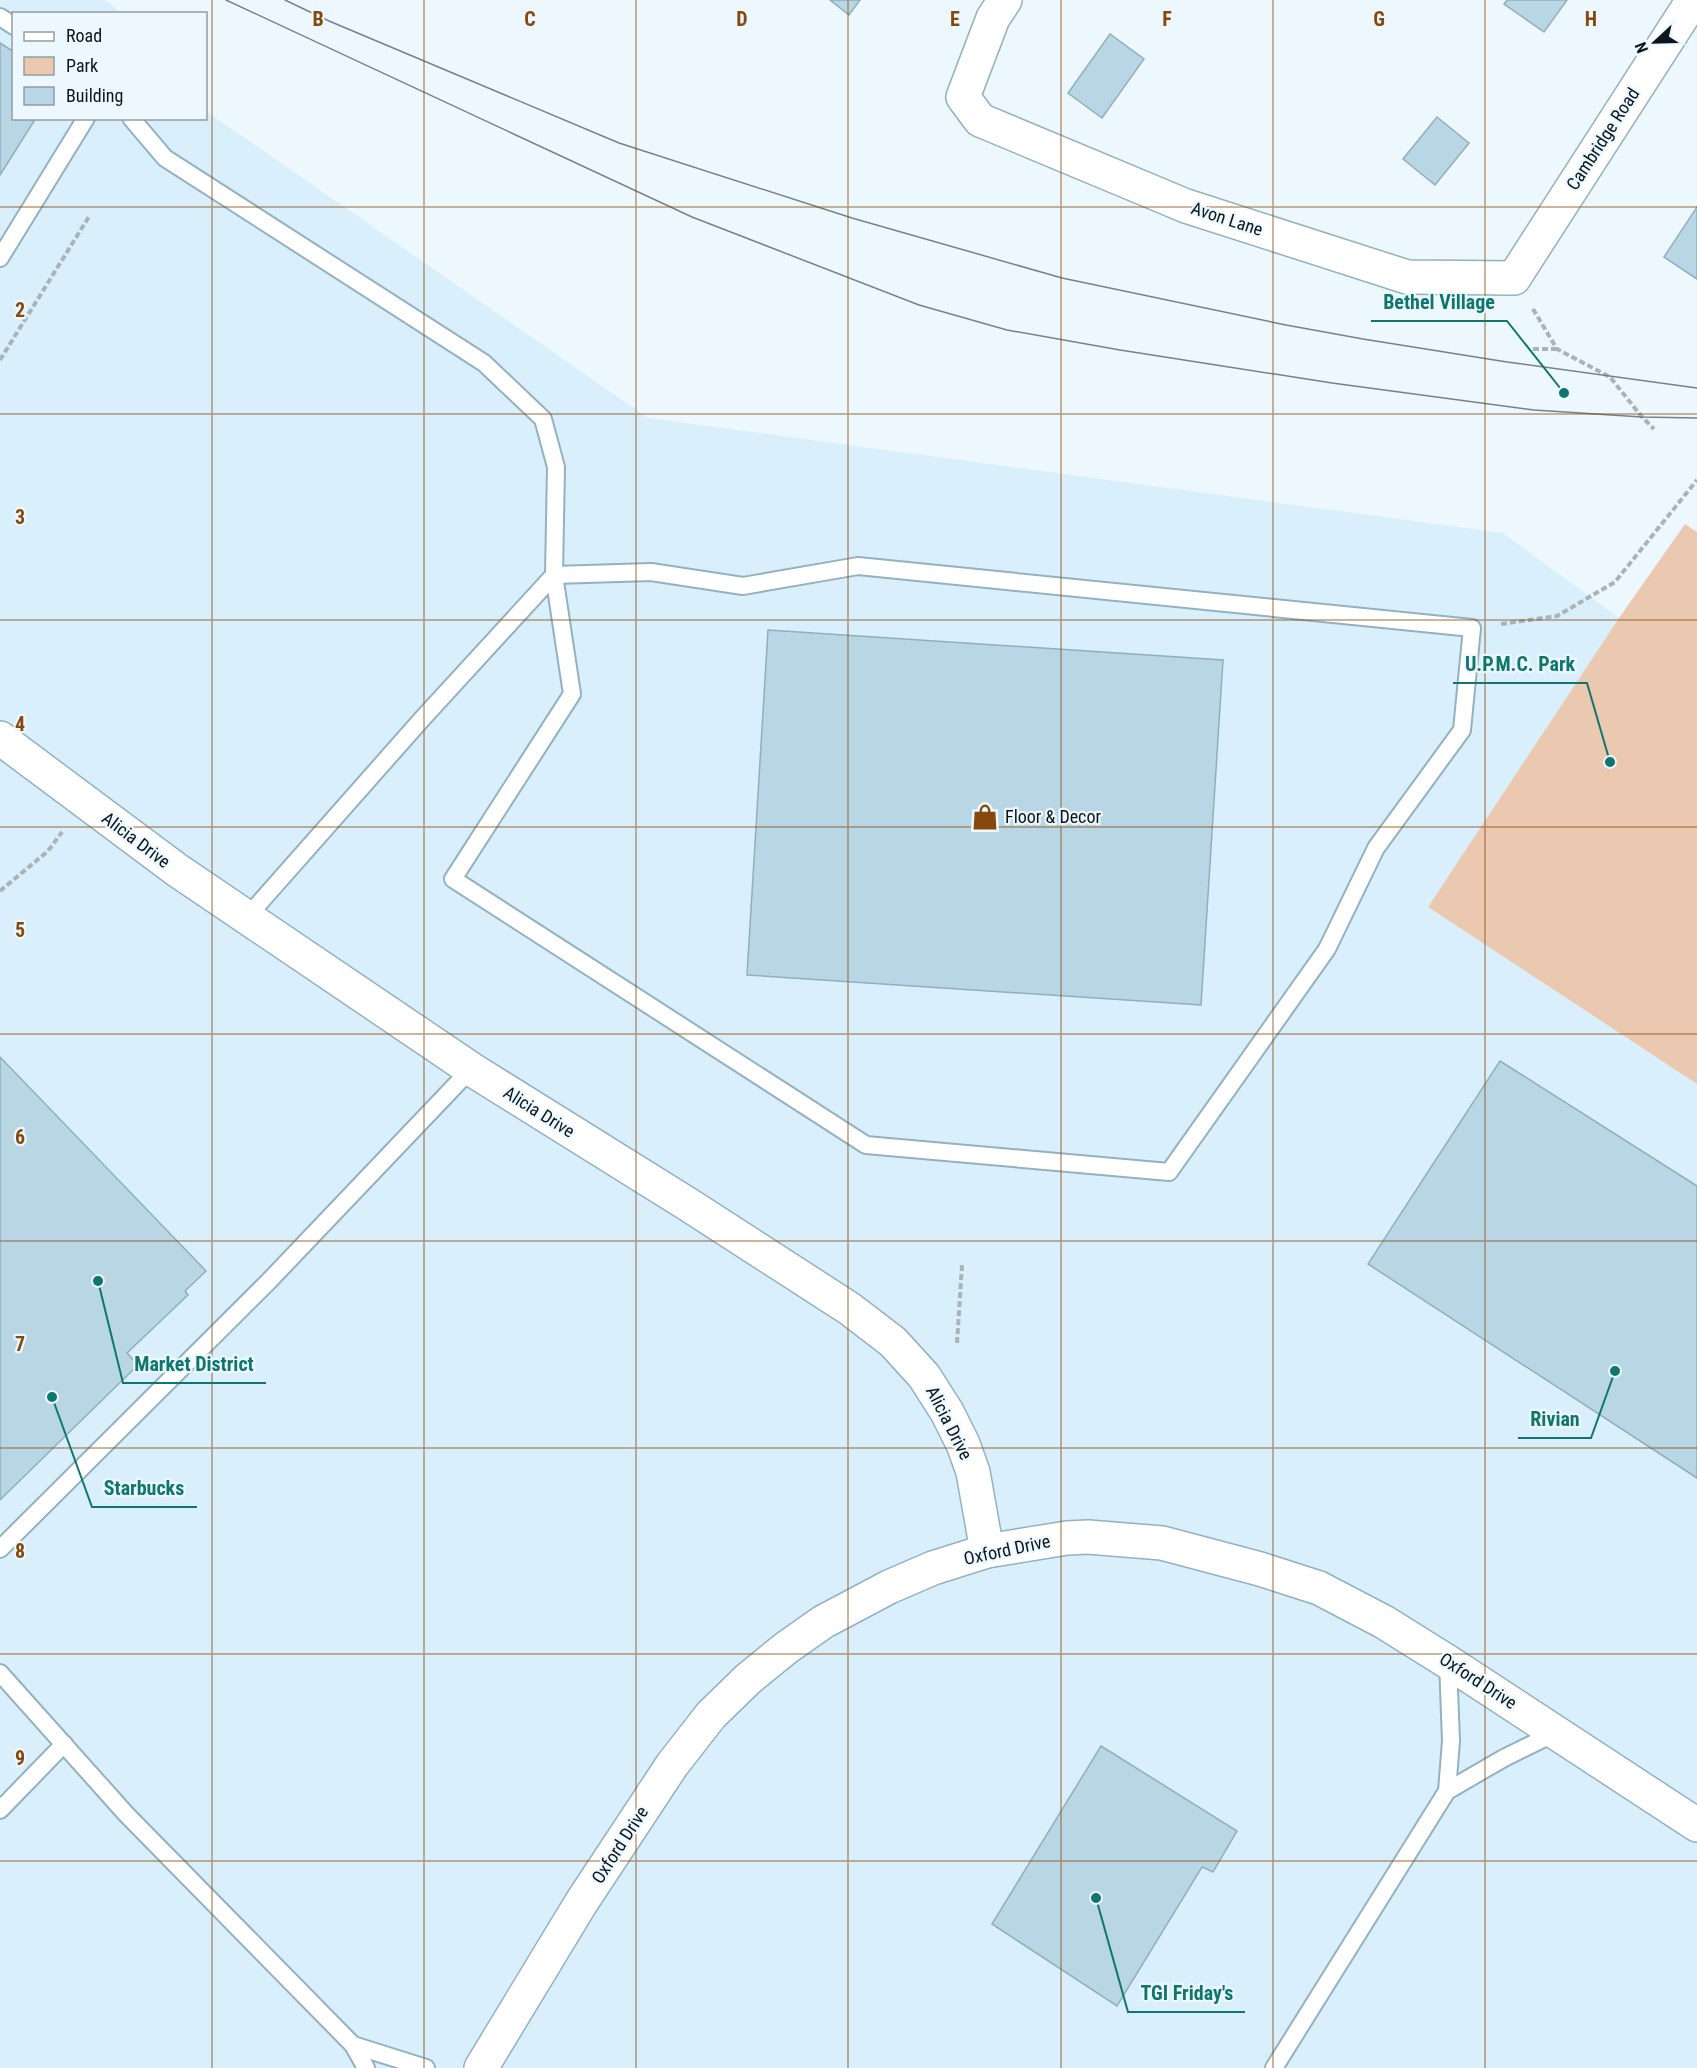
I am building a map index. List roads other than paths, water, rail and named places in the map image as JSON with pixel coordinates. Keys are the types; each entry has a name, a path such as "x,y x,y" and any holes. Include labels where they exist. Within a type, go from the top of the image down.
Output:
{"street":[{"name":"Avon Lane","path":"1005,0 993,18 963,97 980,120 1197,210 1407,277 1514,278"},
{"name":"Cambridge Road","path":"1514,278 1693,0"},
{"name":"Alicia Drive","path":"0,738 177,870 471,1069 820,1289 893,1342 924,1376 947,1412 963,1444 973,1472 987,1551"},
{"name":"Oxford Drive","path":"482,2068 581,1904 672,1765 711,1714 748,1679 823,1622 889,1587 933,1568 987,1551 1067,1538 1088,1537 1161,1543 1260,1569 1319,1588 1384,1622 1448,1662 1697,1825"}],"lane":[{"path":"0,258 85,120"},
{"path":"133,120 165,158 484,363 543,419 556,467 554,575 572,694 453,879 866,1145 1169,1172 1327,949 1376,848 1462,730 1472,628 858,566 743,586 651,572 554,575 414,728 247,917"},
{"path":"0,1549 269,1281 471,1069"},
{"path":"1274,2068 1447,1791 1451,1740 1448,1662"},
{"path":"0,1673 126,1814 353,2045 366,2068"},
{"path":"1447,1791 1504,1758 1557,1732"},
{"path":"0,1810 64,1744"},
{"path":"353,2045 426,2068"}],"tram line":[{"path":"226,0 692,217 919,305 1007,330 1332,383 1534,410 1697,418"},
{"path":"285,0 329,21 619,143 852,218 1062,278 1363,339 1507,362 1697,388"}],"place":[{"name":"Bethel Village","path":"1564,393"},
{"name":"U.P.M.C. Park","path":"1610,762"},
{"name":"Floor & Decor","path":"985,817"},
{"name":"Market District","path":"98,1281"},
{"name":"Rivian","path":"1615,1371"},
{"name":"Starbucks","path":"52,1397"},
{"name":"TGI Friday's","path":"1096,1898"}]}
